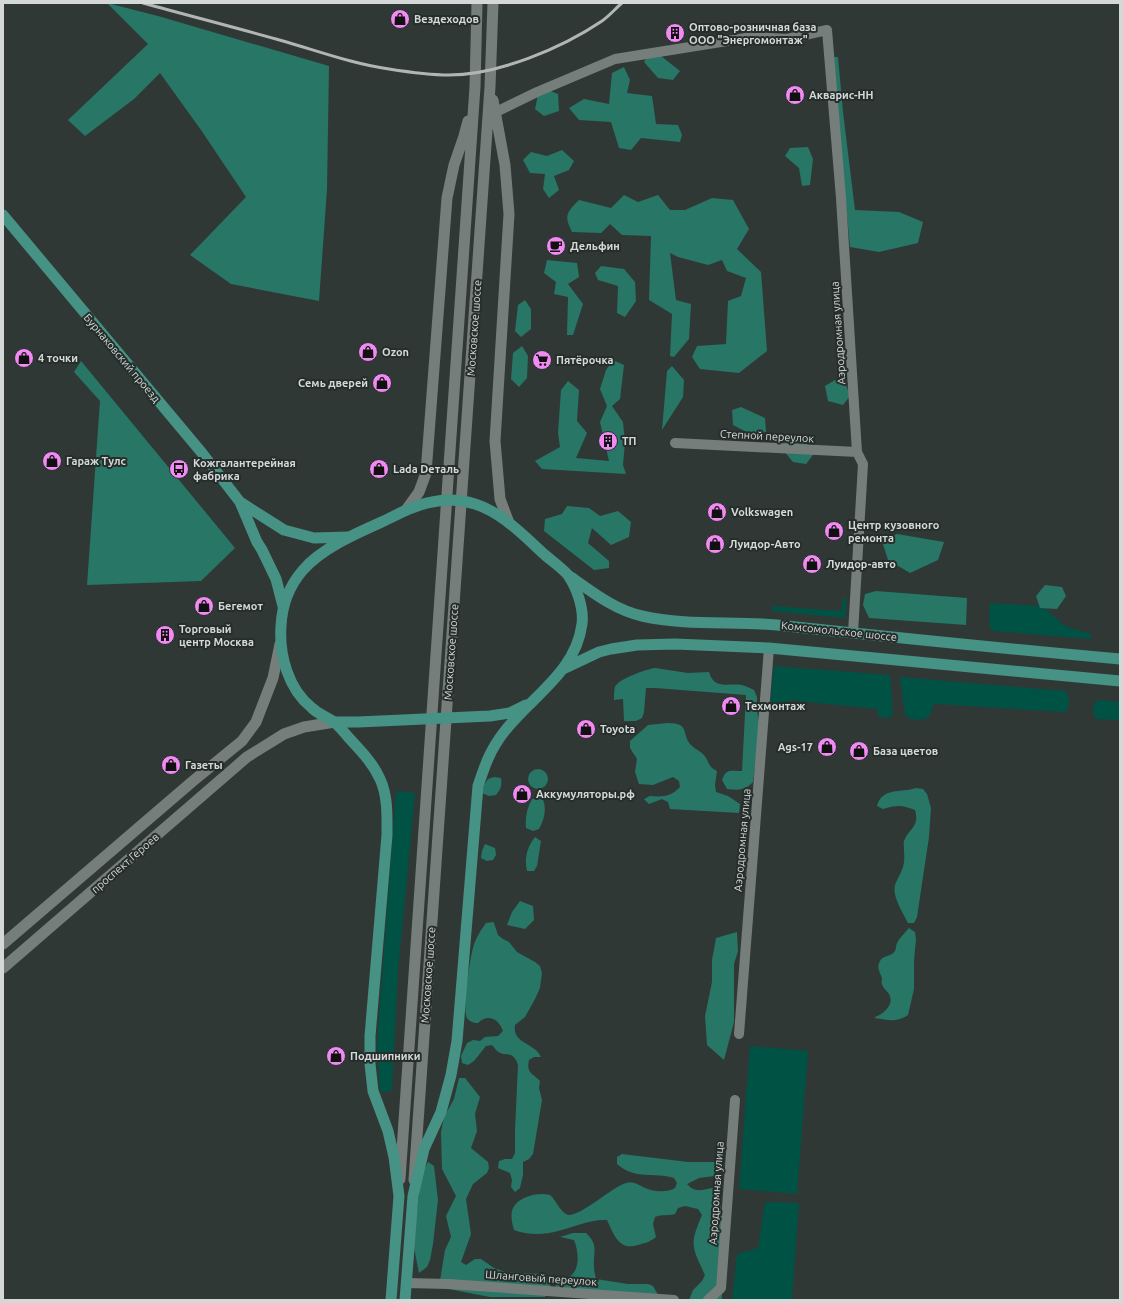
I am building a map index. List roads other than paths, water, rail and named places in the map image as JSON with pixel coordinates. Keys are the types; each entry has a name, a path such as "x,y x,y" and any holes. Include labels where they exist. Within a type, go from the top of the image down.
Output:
{"main road":[{"name":"Московское шоссе","path":"391,1300 475,87 478,3"},
{"name":"Московское шоссе","path":"405,1300 490,87 492,3"},
{"path":"406,510 419,492 426,474 447,198 454,165 464,136 475,87"},
{"path":"490,87 505,165 509,214 495,441 495,459 500,499 509,523"},
{"name":"Бурнаковский проезд","path":"3,216 202,453 240,502"},
{"name":"Комсомольское шоссе","path":"284,606 292,585 303,570 316,558 350,537 406,510 434,501 454,500 474,504 493,511 509,523 568,575 603,599 641,616 678,622 764,624 1120,659"},
{"path":"240,502 284,530 314,538 350,537"},
{"path":"240,502 257,542 276,579 284,606 280,644 287,675 298,694 312,708 335,722 370,761 381,781 387,806 387,835 370,1036 370,1064 373,1091 388,1131 394,1157 398,1196"},
{"path":"413,1196 424,1149 441,1112 451,1075 457,1041 478,786 488,756 504,731 530,703 549,686 563,669 576,647 582,624 580,599 568,575"},
{"name":"проспект Героев","path":"3,944 242,741 256,722 273,678 280,644"},
{"path":"563,669 599,652 637,645 675,644 769,648 1120,681"},
{"path":"335,722 490,716 510,712 530,703"},
{"name":"проспект Героев","path":"3,968 247,757 284,734 304,727 335,722"}],"street":[{"name":"Аэродромная улица","path":"496,112 537,92 614,59 752,37 787,39 828,30 841,198 857,452 863,464 853,633"},
{"name":"Степной переулок","path":"676,443 857,452"},
{"name":"Аэродромная улица","path":"739,1034 769,648"},
{"name":"Аэродромная улица","path":"708,1300 721,1288 734,1100"},
{"name":"Шланговый переулок","path":"406,1283 449,1284 674,1300"}],"railway":[{"path":"143,3 266,36 362,64 411,72 449,75 468,74 488,70 508,65 549,50 568,41 602,21 622,3"}],"place":[{"name":"Вездеходов","path":"400,19"},
{"name":"Оптово-розничная база ООО \"Энергомонтаж\"","path":"675,33"},
{"name":"Акварис-НН","path":"795,95"},
{"name":"Дельфин","path":"556,246"},
{"name":"Ozon","path":"368,352"},
{"name":"4 точки","path":"24,358"},
{"name":"Пятёрочка","path":"542,360"},
{"name":"Семь дверей","path":"382,383"},
{"name":"ТП","path":"608,441"},
{"name":"Гараж Тулс","path":"52,461"},
{"name":"Кожгалантерейная фабрика","path":"179,469"},
{"name":"Lada Dеталь","path":"379,469"},
{"name":"Volkswagen","path":"717,512"},
{"name":"Центр кузовного ремонта","path":"834,531"},
{"name":"Луидор-Авто","path":"715,544"},
{"name":"Луидор-авто","path":"812,564"},
{"name":"Бегемот","path":"204,606"},
{"name":"Торговый центр Москва","path":"165,635"},
{"name":"Техмонтаж","path":"731,706"},
{"name":"Toyota","path":"586,729"},
{"name":"Ags-17","path":"827,747"},
{"name":"База цветов","path":"859,751"},
{"name":"Газеты","path":"171,765"},
{"name":"Аккумуляторы.рф","path":"522,794"},
{"name":"Подшипники","path":"336,1056"}]}
